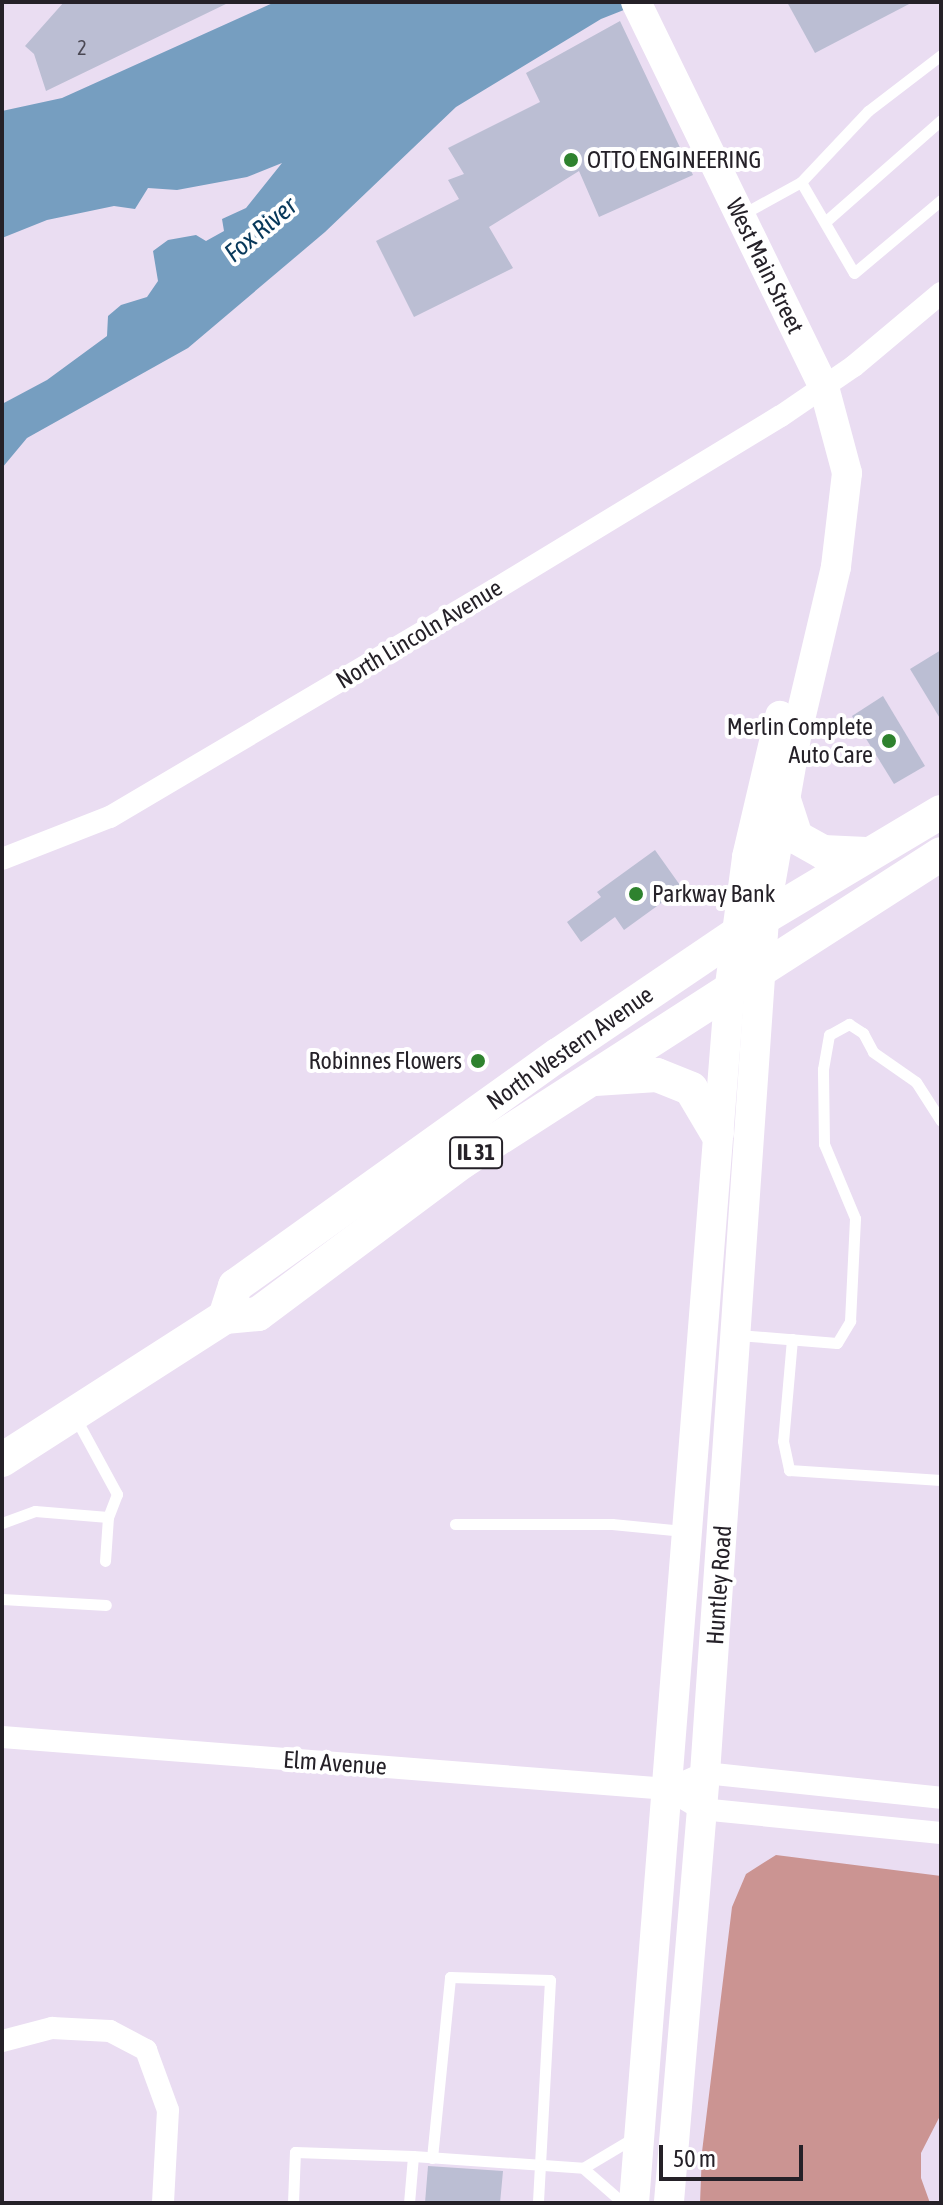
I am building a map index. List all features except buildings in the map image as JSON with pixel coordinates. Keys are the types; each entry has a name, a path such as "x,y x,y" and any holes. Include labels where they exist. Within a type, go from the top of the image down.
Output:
{"main road":[{"path":"784,800 796,837 823,852 866,854"},
{"name":"North Western Avenue","path":"225,1317 235,1286 751,926 866,854 941,812"},
{"name":"IL 31","path":"730,985 941,854"},
{"name":"North Western Avenue","path":"2,1460 75,1417 225,1317 258,1314 399,1205 594,1079 730,985"},
{"path":"594,1079 657,1075 691,1089 717,1133"}],"street":[{"name":"West Main Street","path":"640,10 824,387 847,473 844,514 836,541 836,567 784,800 751,926 730,985"},
{"name":"North Lincoln Avenue","path":"2,859 87,828 195,768 824,387 941,293"},
{"name":"West Main Street","path":"760,966 751,926 747,857 794,651 819,562 836,541"},
{"name":"Huntley Road","path":"669,2203 705,1773 760,966"},
{"name":"Huntley Road","path":"634,2203 730,985"},
{"name":"Elm Avenue","path":"2,1737 668,1789 701,1809 941,1833"},
{"name":"Elm Avenue","path":"668,1789 705,1773 941,1798"},
{"path":"2,2041 52,2028 110,2031 146,2050 168,2110 163,2203"}],"lane":[{"path":"740,215 801,182 868,111 941,55"},
{"path":"825,222 941,120"},
{"path":"801,182 854,273 941,200"},
{"path":"737,1335 837,1343 850,1321 855,1218 824,1144 823,1069 829,1035 849,1024 863,1033 873,1052 916,1082 941,1121"},
{"path":"792,1339 783,1441 789,1470 941,1480"},
{"path":"75,1417 117,1494 108,1517 105,1561"},
{"path":"2,1523 35,1511 108,1517"},
{"path":"455,1524 612,1524 689,1531"},
{"path":"2,1599 106,1605"},
{"path":"432,2158 450,1977 550,1980 538,2203"},
{"path":"293,2203 295,2152 413,2156 583,2168 641,2134"},
{"path":"409,2203 413,2156"},
{"path":"583,2168 623,2203"}],"shaded area":[{"path":"776,1855 941,1876 941,2114 921,2153 921,2178 930,2203 700,2203 702,2152 732,1907 746,1874"}],"water":[{"name":"Fox River","path":"275,2 644,2 601,19 456,107 325,232 188,348 27,438 2,468 2,404 47,380 107,336 108,316 121,305 147,297 158,281 153,251 168,240 196,235 206,241 224,231 222,219 246,208 282,163 247,177 177,190 148,188 135,209 114,206 47,220 2,238 2,111 62,98"}],"place":[{"name":"OTTO ENGINEERING","path":"571,160"},
{"name":"Merlin Complete Auto Care","path":"889,741"},
{"name":"Parkway Bank","path":"636,894"},
{"name":"Robinnes Flowers","path":"478,1061"}]}
